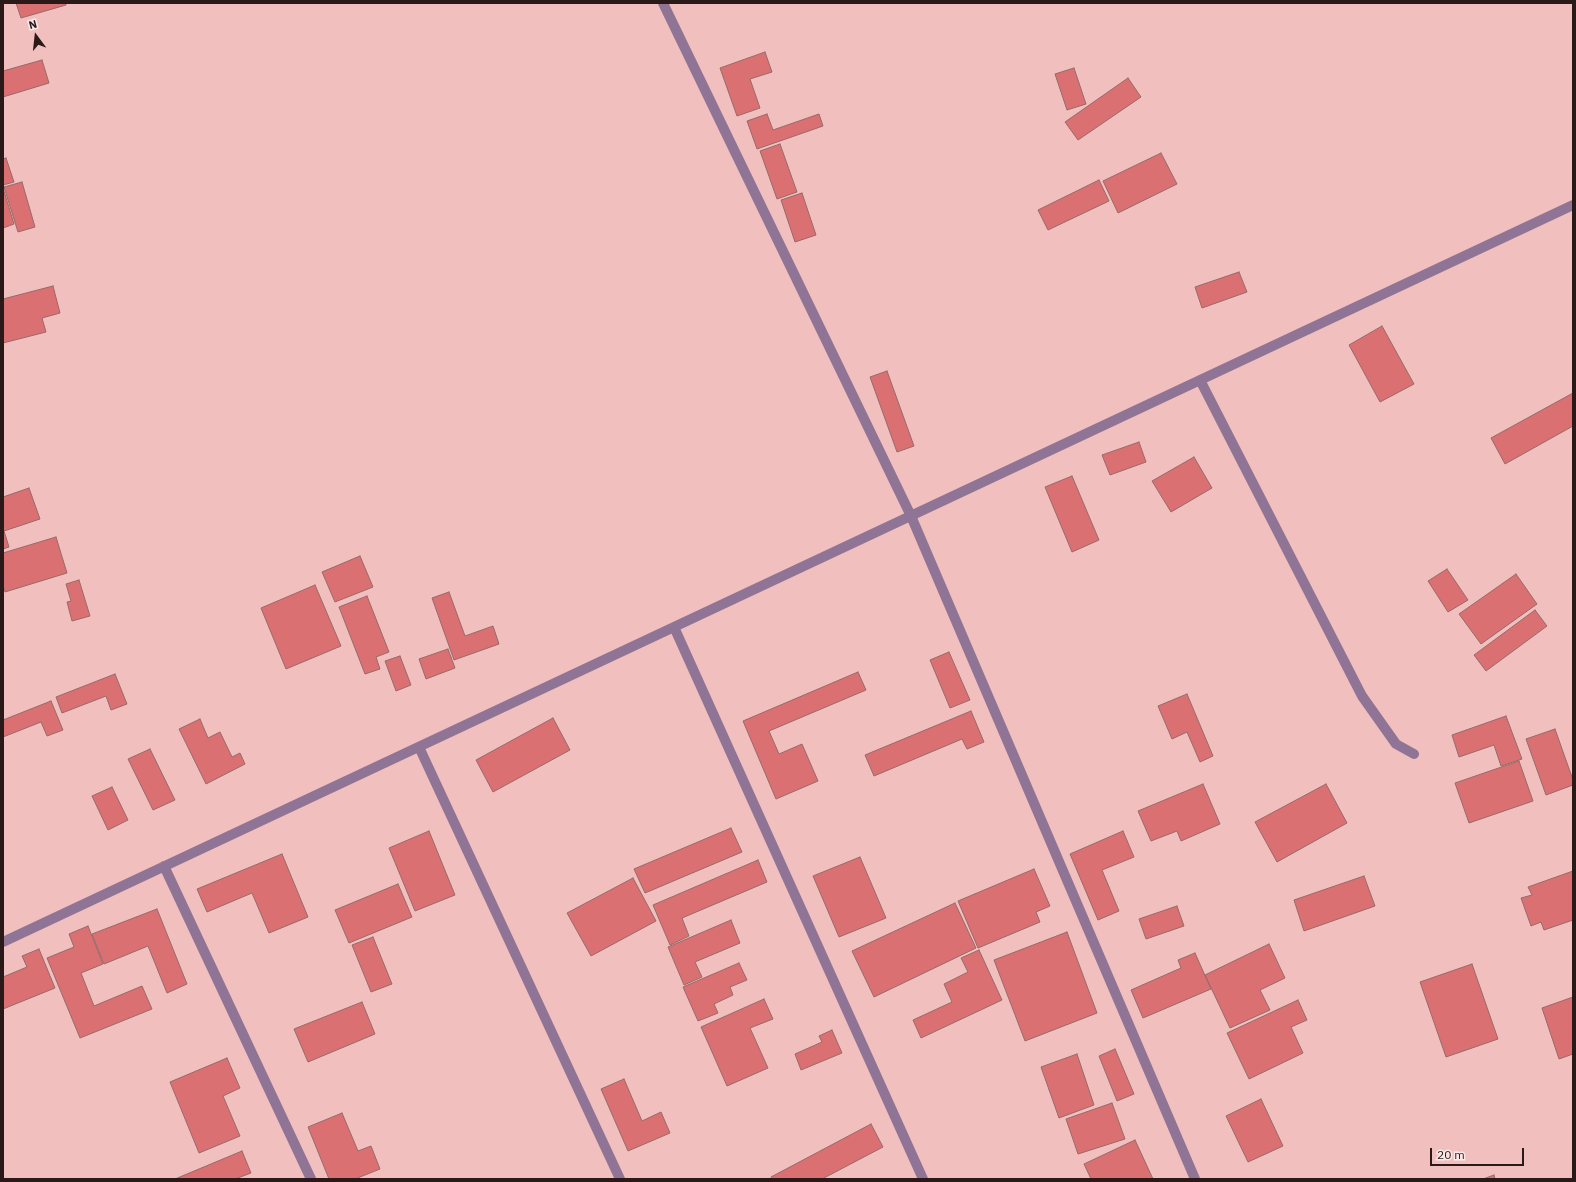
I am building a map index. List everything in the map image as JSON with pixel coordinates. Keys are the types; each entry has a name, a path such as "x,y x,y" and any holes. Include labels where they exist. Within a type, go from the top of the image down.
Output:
{"street":[{"path":"663,3 911,516 1195,1179"},
{"path":"3,942 1573,205"},
{"path":"1200,380 1362,696 1396,744 1414,754"},
{"path":"674,627 922,1179"},
{"path":"419,747 620,1179"},
{"path":"164,866 311,1179"}],"building":[{"path":"16,3 66,3 66,5 21,18"},
{"path":"765,52 772,72 750,79 760,108 737,116 720,68"},
{"path":"42,60 49,83 3,97 3,71"},
{"path":"1074,68 1086,104 1067,110 1055,74"},
{"path":"1128,78 1141,97 1078,140 1065,122"},
{"path":"767,114 773,130 819,114 823,126 757,149 747,121"},
{"path":"780,144 797,192 777,199 760,151"},
{"path":"1161,153 1177,184 1118,213 1103,181"},
{"path":"6,158 14,182 3,185 3,159"},
{"path":"1099,180 1109,201 1048,230 1038,210"},
{"path":"22,182 35,227 18,232 4,187"},
{"path":"3,188 14,224 3,228"},
{"path":"802,193 816,235 795,242 781,200"},
{"path":"1239,272 1247,292 1202,308 1195,287"},
{"path":"53,286 60,313 42,318 46,332 3,343 3,299"},
{"path":"1382,326 1414,384 1380,402 1349,345"},
{"path":"887,371 914,446 897,452 870,377"},
{"path":"1573,393 1573,426 1505,464 1491,438"},
{"path":"1139,442 1146,462 1110,475 1102,455"},
{"path":"1194,457 1212,488 1171,512 1152,481"},
{"path":"1072,476 1099,540 1072,552 1045,487"},
{"path":"29,488 40,519 4,531 9,547 3,549 3,497"},
{"path":"56,537 67,573 5,592 3,585 3,553"},
{"path":"360,556 373,587 335,602 322,572"},
{"path":"1447,569 1468,600 1448,612 1428,581"},
{"path":"1516,574 1537,604 1481,644 1459,614"},
{"path":"79,580 90,616 72,621 67,602 71,601 66,584"},
{"path":"315,585 341,646 286,669 261,608"},
{"path":"449,592 465,636 493,626 499,644 454,660 432,598"},
{"path":"367,596 389,652 376,657 380,669 365,674 339,607"},
{"path":"1535,610 1547,626 1486,671 1474,655"},
{"path":"448,649 455,668 426,679 419,659"},
{"path":"949,652 970,700 950,708 930,660"},
{"path":"400,656 411,685 396,691 385,661"},
{"path":"858,672 866,690 769,731 779,754 802,744 818,781 776,799 743,721"},
{"path":"115,674 127,704 111,710 106,696 62,713 56,697"},
{"path":"1187,694 1213,756 1200,762 1187,732 1172,739 1158,706"},
{"path":"51,701 63,730 47,736 41,722 3,737 3,720"},
{"path":"971,711 984,742 967,749 962,739 874,776 865,755"},
{"path":"1506,716 1522,759 1501,766 1494,745 1459,757 1452,735"},
{"path":"553,718 570,750 493,792 476,760"},
{"path":"200,719 208,738 220,732 232,757 240,753 245,764 206,784 179,729"},
{"path":"1555,729 1573,780 1573,785 1546,795 1526,739"},
{"path":"150,749 175,800 153,810 128,759"},
{"path":"1519,761 1533,801 1469,823 1455,783"},
{"path":"1203,784 1220,824 1181,841 1177,831 1151,841 1138,811"},
{"path":"1326,784 1347,823 1277,862 1255,822"},
{"path":"112,787 128,820 108,830 92,796"},
{"path":"731,828 742,852 645,893 634,869"},
{"path":"429,831 455,895 415,911 389,848"},
{"path":"1123,831 1134,857 1102,870 1119,911 1098,920 1070,854"},
{"path":"282,854 308,917 269,933 252,893 207,912 197,889"},
{"path":"860,857 886,918 839,937 813,876"},
{"path":"758,860 767,882 682,918 689,936 670,945 653,905"},
{"path":"1034,869 1050,906 1036,912 1040,922 978,948 958,901"},
{"path":"1573,871 1573,920 1544,930 1541,922 1531,926 1521,898 1532,895 1528,887"},
{"path":"1364,876 1375,906 1304,931 1294,900"},
{"path":"633,878 656,921 591,956 567,913"},
{"path":"398,884 412,917 349,943 335,910"},
{"path":"955,903 976,948 874,997 852,951"},
{"path":"1177,906 1184,926 1146,939 1139,919"},
{"path":"157,909 187,984 167,993 148,946 104,964 92,934"},
{"path":"731,920 740,943 695,962 702,977 684,985 668,947"},
{"path":"88,926 103,964 81,973 94,1006 142,986 152,1009 80,1038 47,958 74,947 69,934"},
{"path":"1067,932 1097,1013 1025,1041 994,960"},
{"path":"373,937 392,984 371,992 352,945"},
{"path":"1269,944 1285,978 1260,990 1270,1010 1230,1028 1205,975"},
{"path":"39,949 55,988 3,1009 3,977 27,967 22,956"},
{"path":"979,950 1002,1000 921,1038 913,1020 952,1002 944,984 968,972 961,958"},
{"path":"1195,953 1211,989 1143,1018 1131,990 1181,968 1178,960"},
{"path":"739,963 747,980 730,987 733,995 714,1004 718,1013 698,1021 683,987"},
{"path":"1472,964 1498,1039 1446,1057 1420,982"},
{"path":"1573,997 1573,1054 1559,1059 1542,1008"},
{"path":"764,999 773,1019 750,1028 768,1068 727,1086 701,1027"},
{"path":"1298,1000 1307,1020 1291,1027 1303,1053 1249,1079 1227,1033"},
{"path":"362,1002 375,1034 308,1062 294,1029"},
{"path":"832,1030 842,1053 801,1070 795,1054 822,1042 819,1036"},
{"path":"1115,1049 1134,1094 1117,1101 1099,1056"},
{"path":"1077,1054 1094,1105 1059,1118 1041,1067"},
{"path":"227,1058 240,1088 223,1096 240,1136 199,1153 170,1082"},
{"path":"624,1079 642,1121 661,1112 670,1133 628,1151 601,1089"},
{"path":"1261,1099 1283,1146 1248,1162 1226,1116"},
{"path":"1112,1103 1125,1139 1078,1154 1066,1119"},
{"path":"342,1113 358,1151 371,1146 380,1169 355,1179 329,1179 308,1127"},
{"path":"871,1124 883,1147 822,1179 772,1179 771,1177"},
{"path":"1135,1140 1153,1179 1091,1179 1084,1164"},
{"path":"242,1151 251,1173 235,1179 175,1179"},
{"path":"1494,1175 1495,1179 1483,1179"}]}
